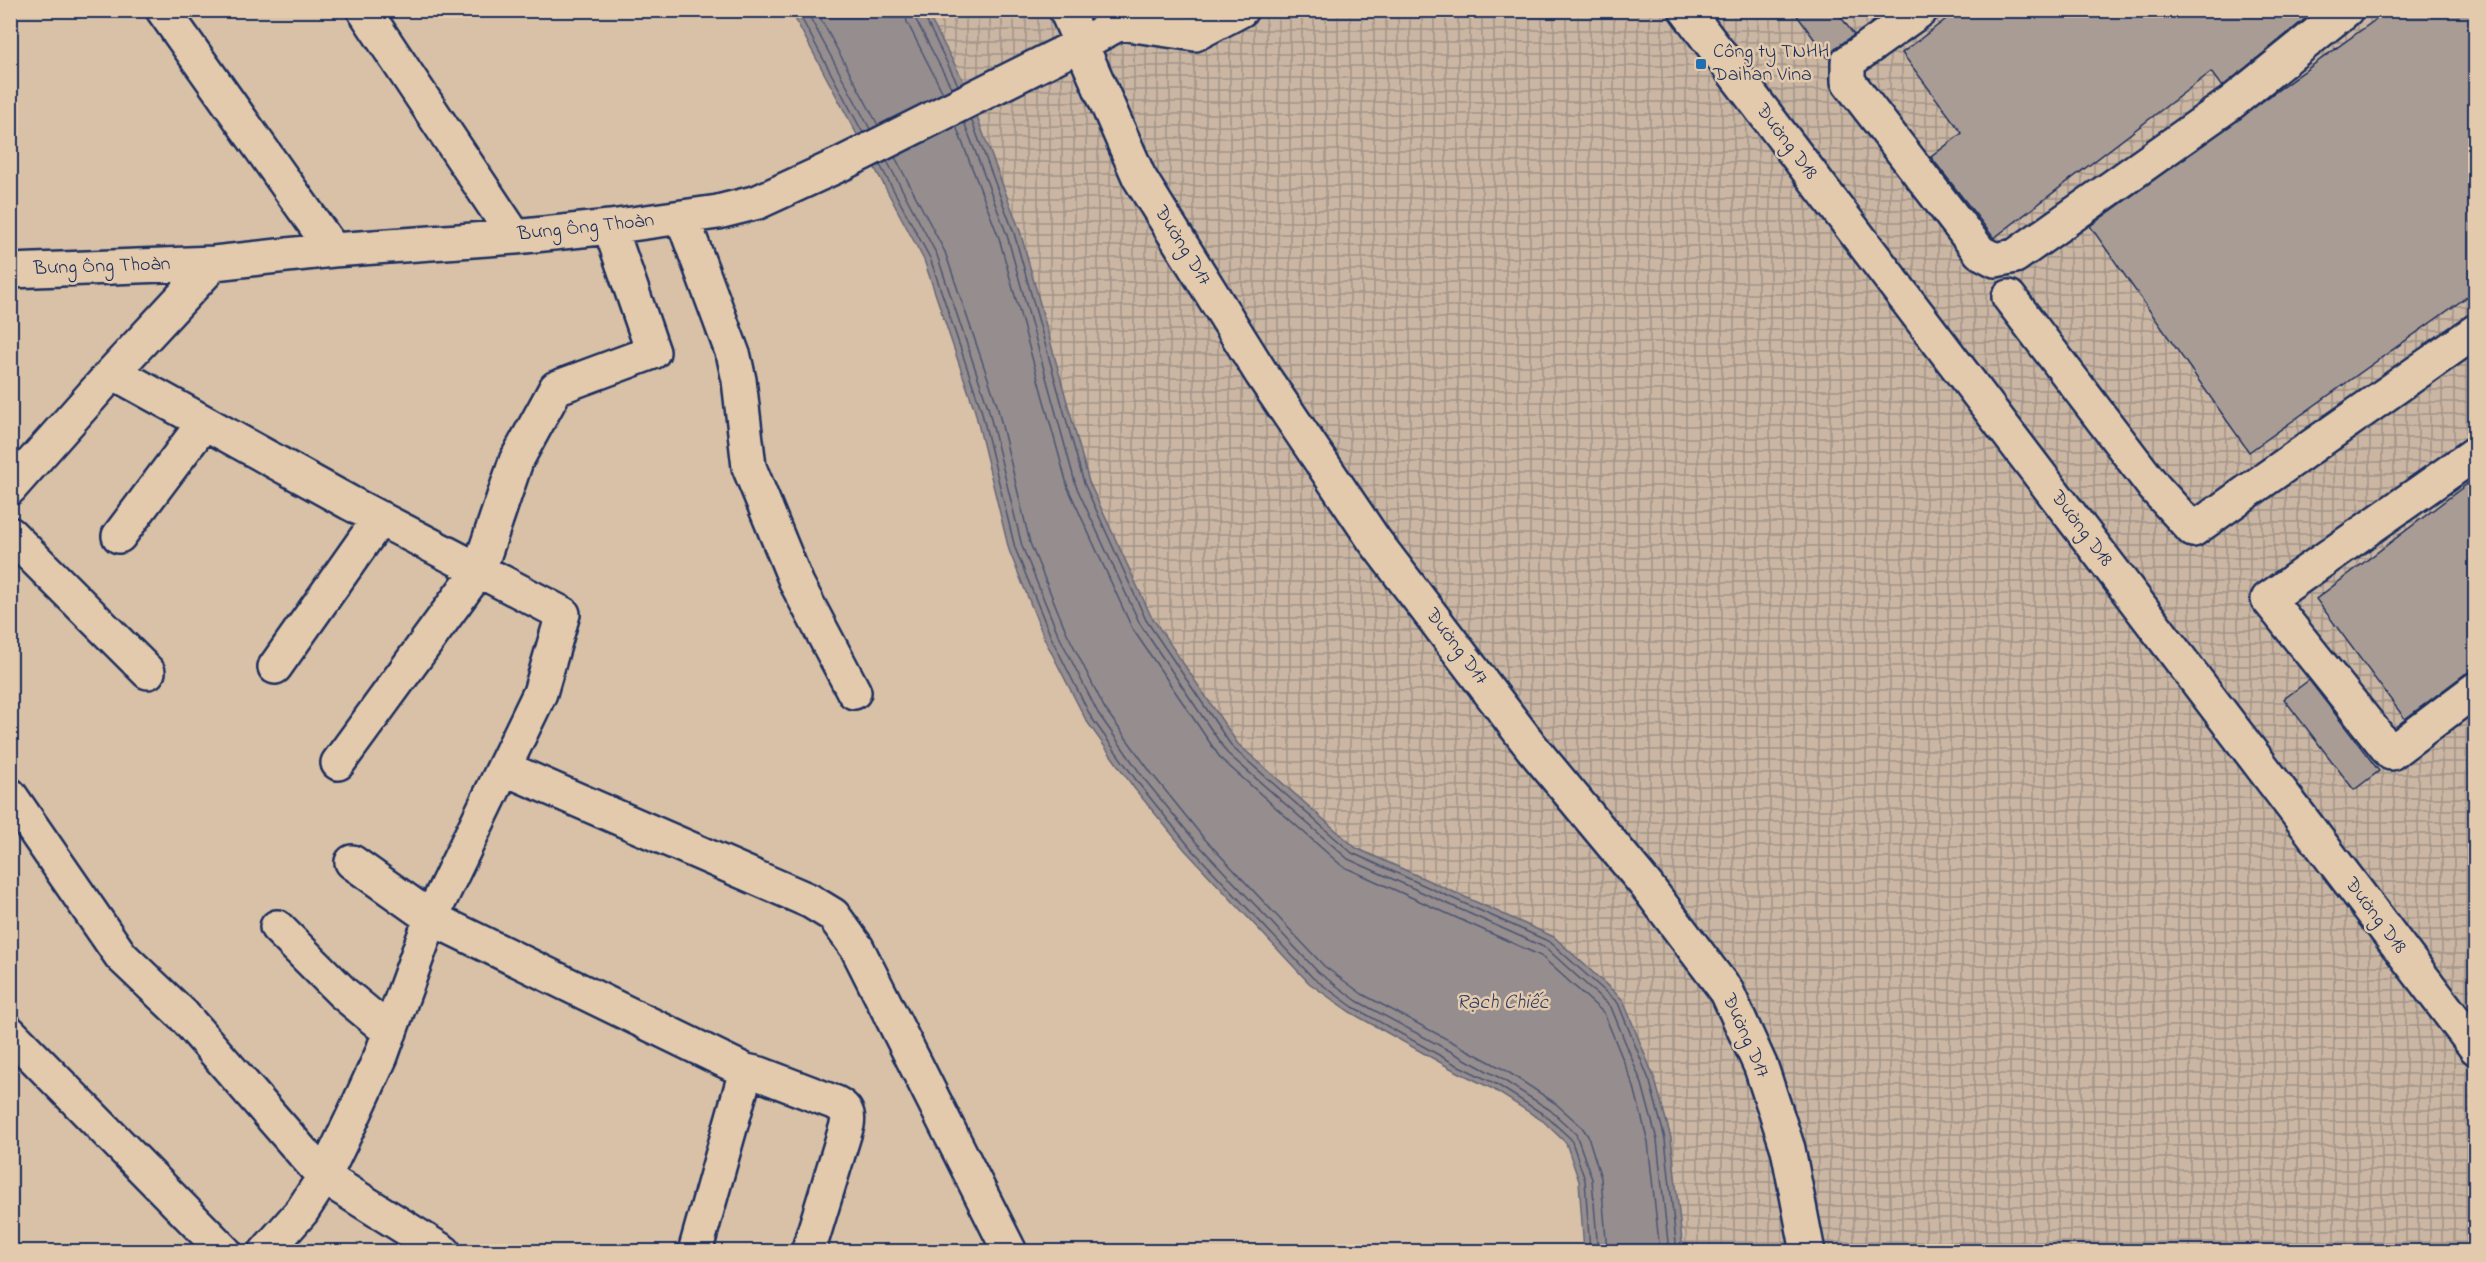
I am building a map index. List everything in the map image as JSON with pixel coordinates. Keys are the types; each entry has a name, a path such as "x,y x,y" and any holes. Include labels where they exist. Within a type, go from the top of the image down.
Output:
{"street":[{"path":"164,10 333,250"},
{"path":"364,10 515,237"},
{"name":"Đường D17","path":"1066,10 1139,177 1261,373 1374,540 1533,748 1646,885 1727,992 1761,1067 1788,1149 1808,1251"},
{"name":"Bưng Ông Thoàn","path":"10,271 214,263 333,250 515,237 718,212 758,202 843,163 1081,44 1123,17 1195,34 1241,10"},
{"name":"Đường D18","path":"1686,10 2475,1048"},
{"path":"1921,10 1848,62 1848,81 1980,252 1995,260 2015,256 2231,103 2346,10"},
{"path":"682,217 734,357 739,380 747,456 755,484 797,584 854,692"},
{"path":"338,763 479,570 516,461 556,388 653,352 610,227"},
{"path":"10,488 214,263"},
{"path":"2009,297 2154,488 2193,530 2475,331"},
{"path":"113,372 203,424 563,614 540,693 431,918 372,1077 324,1177 302,1211 266,1251"},
{"path":"119,536 203,424"},
{"path":"2475,453 2268,599 2391,753 2475,689"},
{"path":"275,667 380,518"},
{"path":"10,534 148,672"},
{"path":"504,768 810,901 834,915 857,948 1010,1251"},
{"path":"10,795 121,956 183,1015 324,1177 444,1251"},
{"path":"352,862 431,918 746,1071 760,1074 844,1107 848,1115 847,1125 808,1251"},
{"path":"277,927 343,993 390,1032"},
{"path":"10,1033 225,1251"},
{"path":"695,1251 746,1071"}],"shaded area":[{"path":"926,11 2475,11 2475,1251 1683,1251 1671,1138 1554,937 1356,848 1238,744 1151,616 1089,482 1020,231 963,80"}],"water":[{"name":"Rạch Chiếc","path":"791,11 926,11 963,80 1020,231 1089,482 1151,616 1238,744 1356,848 1554,937 1623,1000 1655,1080 1671,1138 1683,1251 1584,1251 1579,1181 1566,1143 1543,1121 1493,1089 1452,1069 1350,1012 1309,983 1185,850 1134,788 1086,720 1045,640 1009,550 975,411 924,260"}],"building":[{"path":"1793,10 1836,10 1854,35 1837,47 1828,58"},
{"path":"1958,10 2316,10 2222,87 2211,72 1994,238 1931,157 1962,133 1902,53"},
{"path":"2389,10 2468,10 2475,22 2475,291 2249,452 2090,226"},
{"path":"2475,478 2475,671 2465,674 2405,719 2316,599"},
{"path":"2309,680 2379,771 2354,790 2284,699"}],"place":[{"name":"Công ty TNHH Daihan Vina","path":"1701,64"}]}
